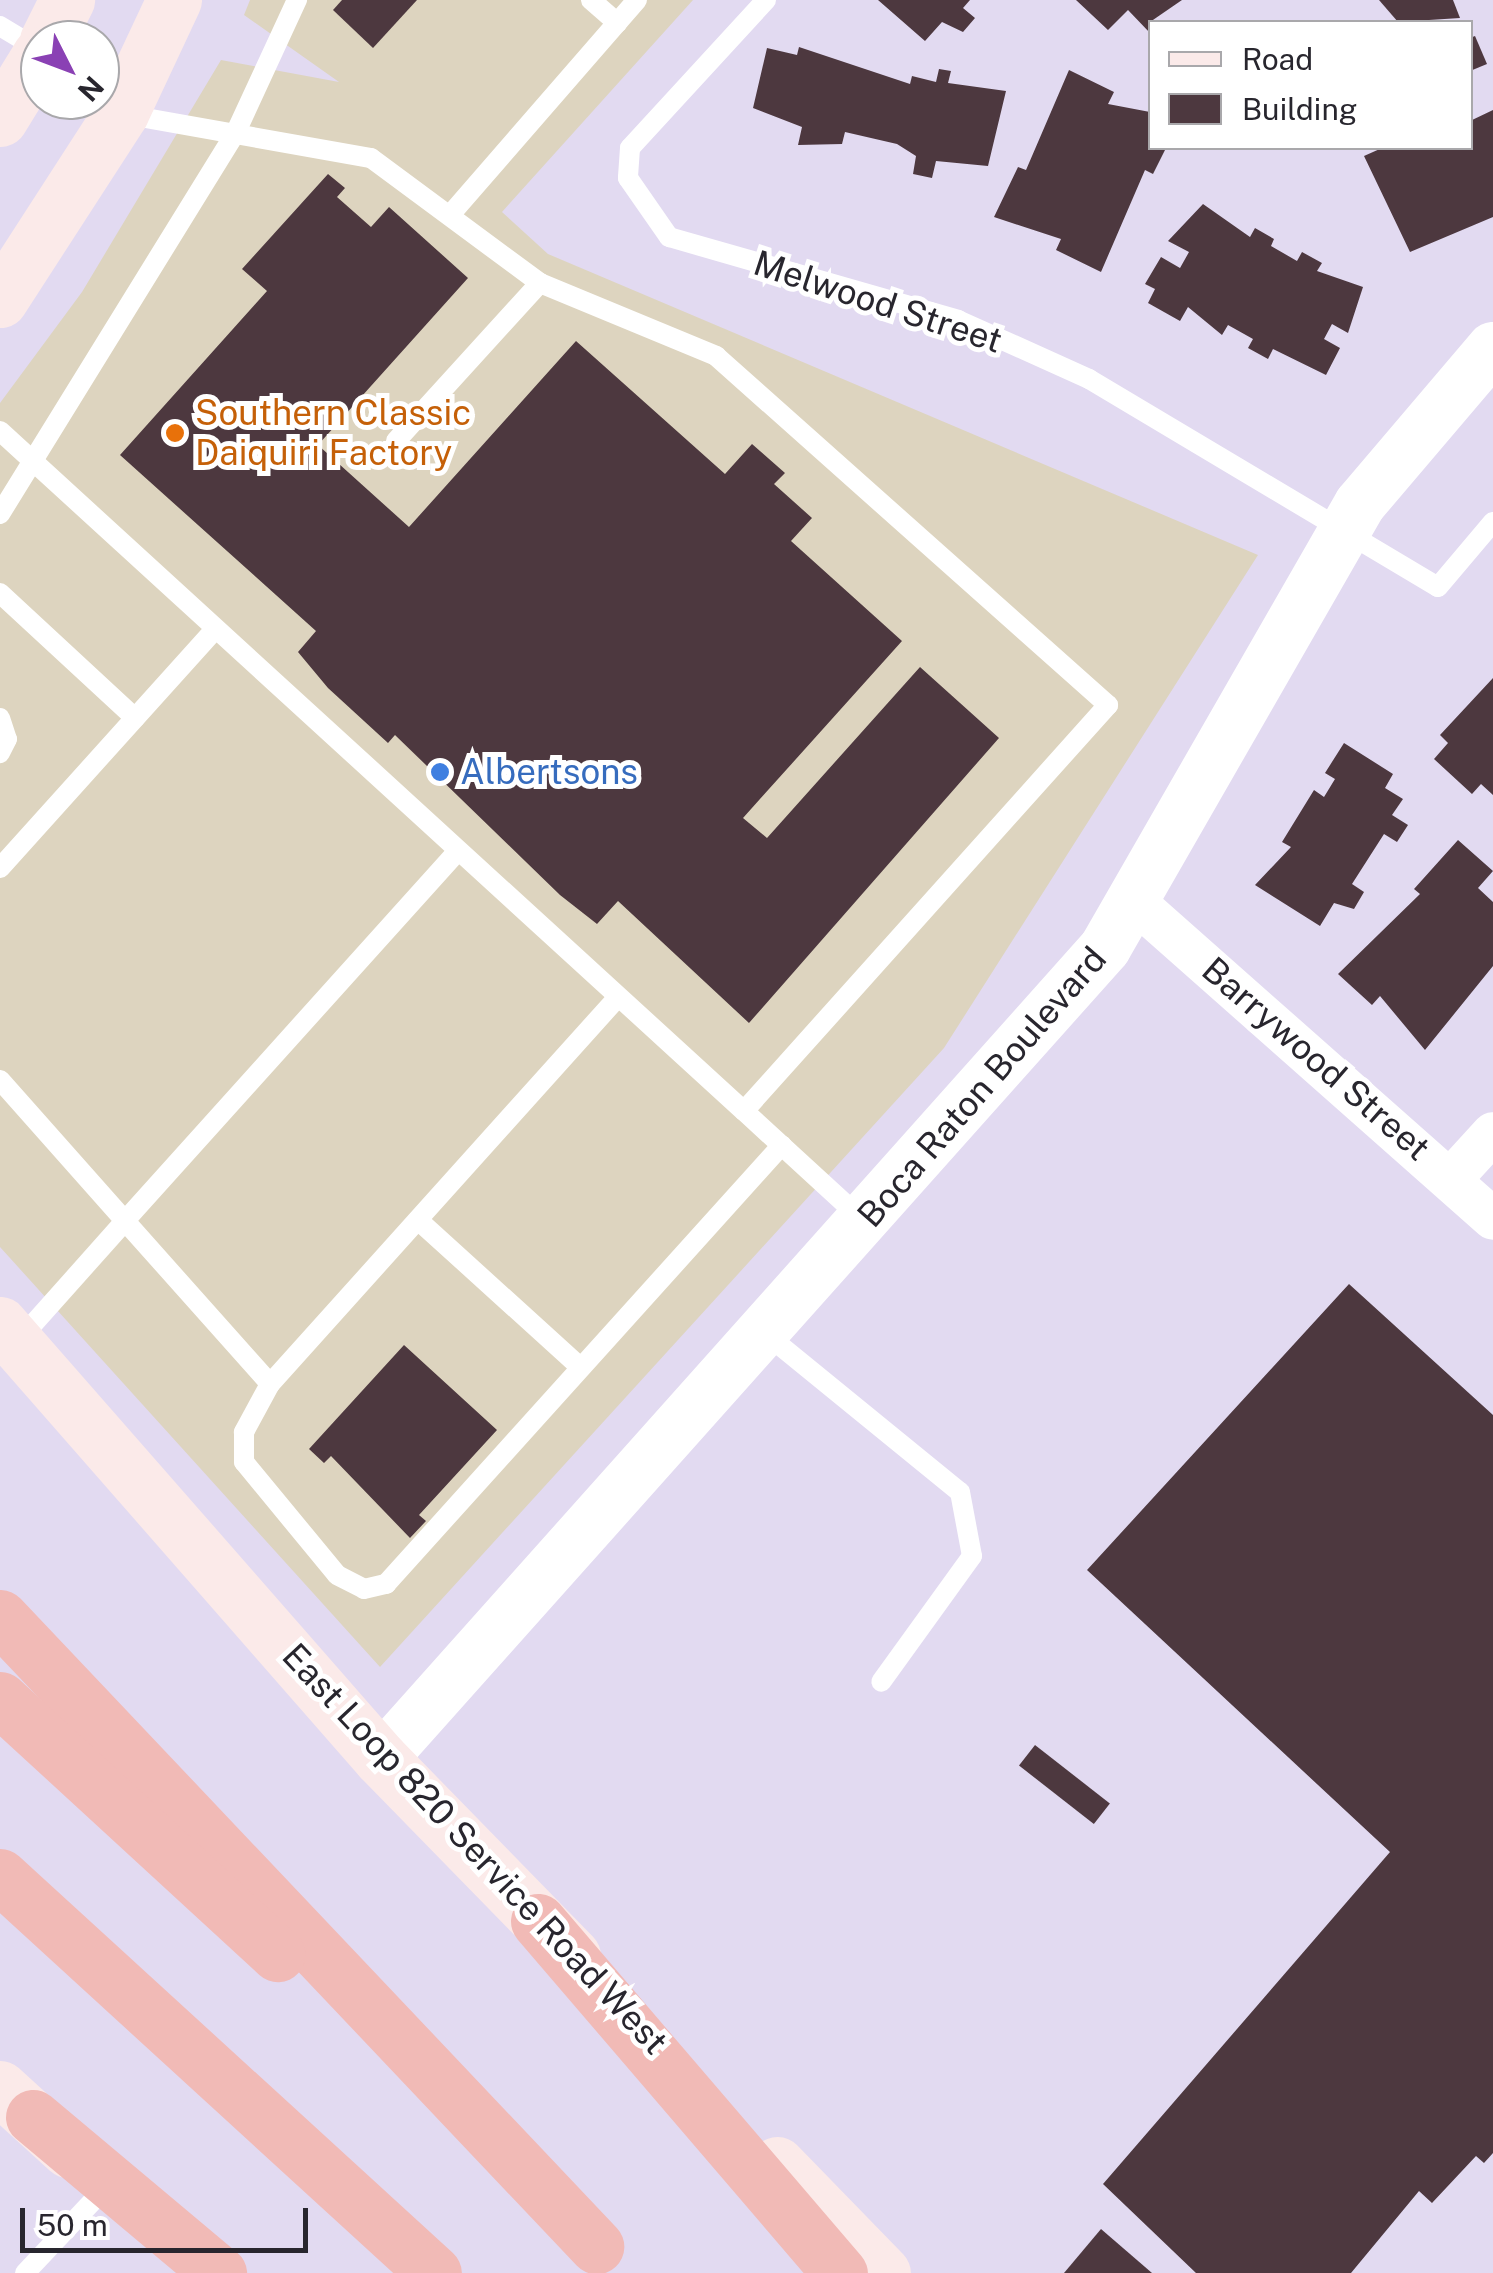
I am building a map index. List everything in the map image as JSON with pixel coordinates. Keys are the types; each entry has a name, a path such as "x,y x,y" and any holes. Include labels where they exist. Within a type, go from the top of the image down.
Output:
{"highway":[{"path":"0,1617 610,2260"},
{"path":"0,1699 610,2260"},
{"path":"0,1876 434,2273"},
{"path":"538,1921 840,2273"},
{"path":"17,2102 219,2273"}],"main road":[{"path":"120,85 174,0"},
{"path":"0,118 20,88"},
{"path":"0,300 99,120"},
{"name":"East Loop 820 Service Road West","path":"8,1333 381,1760 883,2273"},
{"path":"17,2102 196,2273"}],"street":[{"name":"Boca Raton Boulevard","path":"381,1760 1010,1063 1135,902 1342,537 1406,443 1493,348"},
{"name":"Barrywood Street","path":"1135,902 1493,1219"},
{"path":"1451,1179 1493,1133"}],"lane":[{"path":"0,514 235,134 296,0"},
{"path":"591,0 617,23"},
{"path":"450,214 637,0"},
{"name":"Melwood Street","path":"766,0 630,148 628,178 669,237 974,328 1089,379 1342,537 1438,587 1493,522"},
{"path":"0,26 20,42"},
{"path":"120,110 371,158 540,283 716,356 1108,705 744,1110"},
{"path":"396,441 540,283"},
{"path":"0,432 456,853 866,1222"},
{"path":"0,593 135,718"},
{"path":"0,868 215,629"},
{"path":"0,718 8,739 0,753"},
{"path":"8,1333 125,1221 456,853"},
{"path":"618,997 270,1384 244,1432 250,1476 337,1576 375,1590 782,1146"},
{"path":"0,1080 270,1384"},
{"path":"418,1220 580,1368"},
{"path":"766,1334 960,1492 972,1556 881,1682"},
{"path":"25,2273 106,2186"}],"shaded area":[{"path":"250,0 693,0 502,212 548,254 1258,555 944,1048 380,1667 0,1247 0,403 82,292 221,60 339,82 244,15"}],"building":[{"path":"342,0 417,0 373,48 333,10"},
{"path":"878,0 970,0 963,8 975,18 963,32 942,22 925,41"},
{"path":"1076,0 1182,0 1148,20 1148,31 1128,10 1108,30"},
{"path":"1379,0 1453,0 1460,18 1429,20 1396,20"},
{"path":"1473,37 1487,64 1473,70"},
{"path":"799,47 910,84 912,76 936,82 939,69 951,71 948,83 1006,91 988,166 936,161 932,178 913,174 916,156 897,144 845,132 842,144 798,145 802,127 753,108 767,48 797,55"},
{"path":"1069,70 1114,92 1108,104 1148,112 1148,150 1165,150 1153,174 1145,170 1101,272 1056,250 1061,239 994,217 1018,167 1026,170"},
{"path":"1493,110 1493,217 1410,252 1364,156 1378,150 1473,150 1473,120"},
{"path":"328,174 345,188 337,197 371,227 389,207 468,278 318,445 409,527 576,341 725,474 752,444 785,473 774,484 812,518 791,541 902,641 743,818 767,838 920,667 999,738 749,1023 618,901 597,924 560,895 395,735 388,743 328,688 298,652 316,631 120,455 267,291 242,269"},
{"path":"1203,204 1250,237 1255,228 1274,239 1271,246 1297,261 1302,252 1322,263 1317,271 1363,287 1348,333 1332,324 1324,339 1340,348 1326,375 1273,349 1268,359 1248,348 1253,339 1228,325 1222,335 1188,307 1180,321 1148,303 1155,289 1145,284 1161,257 1180,268 1189,252 1168,241"},
{"path":"1493,678 1493,795 1481,784 1472,794 1434,759 1448,743 1440,735"},
{"path":"1344,743 1393,774 1385,788 1403,799 1392,815 1408,825 1397,842 1384,834 1352,884 1364,892 1354,909 1334,903 1320,926 1255,885 1291,847 1282,842 1314,790 1324,797 1335,779 1325,773"},
{"path":"1458,840 1493,871 1478,888 1493,902 1493,966 1425,1050 1380,996 1372,1005 1338,974 1420,894 1414,889"},
{"path":"1349,1284 1493,1415 1493,2153 1484,2163 1476,2156 1432,2203 1419,2191 1351,2273 1196,2273 1103,2184 1390,1852 1087,1570"},
{"path":"404,1345 497,1430 419,1515 426,1521 410,1538 331,1456 324,1463 309,1449"},
{"path":"1035,1745 1110,1803 1094,1824 1019,1765"},
{"path":"1101,2229 1152,2273 1064,2273"}],"place":[{"name":"Southern Classic Daiquiri Factory","path":"175,433"},
{"name":"Albertsons","path":"440,772"}]}
